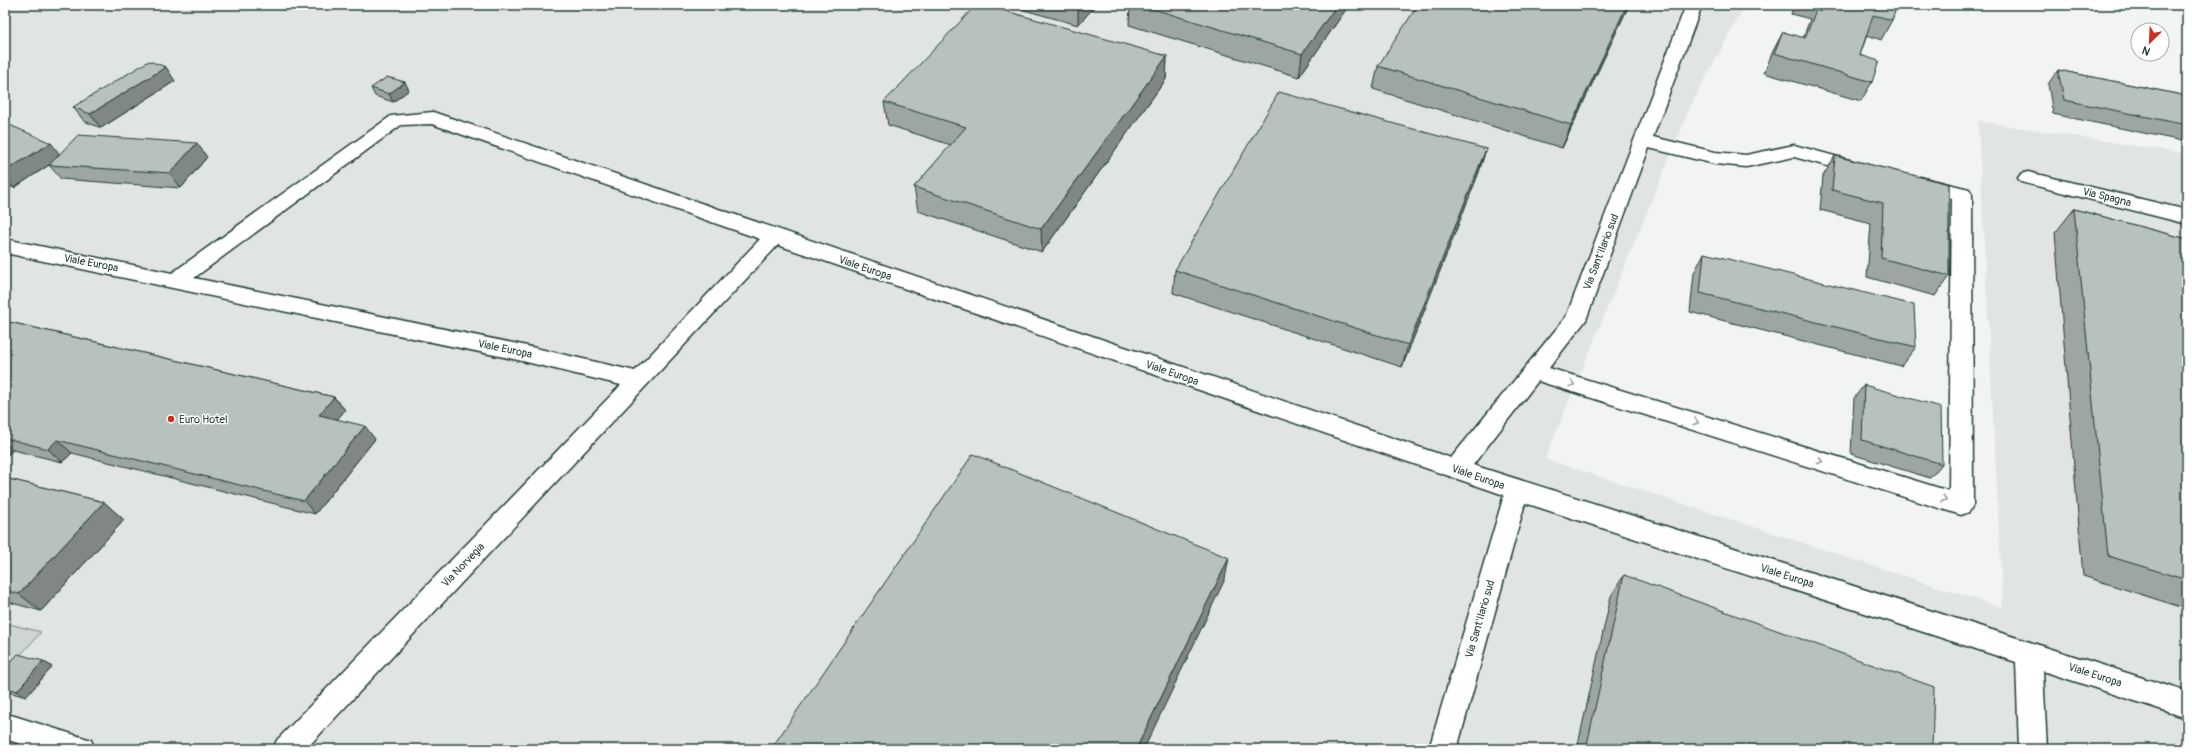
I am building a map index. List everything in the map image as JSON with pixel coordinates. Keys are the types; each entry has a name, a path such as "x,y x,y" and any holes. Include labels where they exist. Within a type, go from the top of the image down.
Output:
{"street":[{"name":"Via Sant'Ilario sud","path":"1456,469 1575,320 1694,5"},
{"name":"Viale Europa","path":"177,280 397,120 433,118 774,237 1517,490 2029,653 2187,705"},
{"path":"1642,140 1715,158 1746,161 1794,151 1878,173"},
{"name":"Via Spagna","path":"2028,178 2187,217"},
{"path":"1535,372 1962,505 1962,194 1900,179"},
{"path":"639,380 774,237"},
{"name":"Viale Europa","path":"5,246 177,280 518,352 639,380"},
{"name":"Via Norvegia","path":"287,749 639,380"},
{"name":"Via Sant'Ilario sud","path":"1443,749 1517,490"},
{"path":"2029,653 2033,749"},
{"path":"12,728 81,749"}],"shaded area":[{"path":"5,5 1745,5 1691,105 1545,459 2003,608 1978,121 2187,154 2187,749 5,749"},
{"path":"5,623 41,632 5,672"}],"building":[{"path":"976,5 984,5 1167,56 1041,229 914,187 966,127 884,102"},
{"path":"1140,5 1337,5 1302,54"},
{"path":"1418,5 1627,5 1571,125 1378,66"},
{"path":"1818,5 1897,5 1892,20 1873,15 1860,55 1879,61 1872,82 1774,53 1783,32 1805,38"},
{"path":"149,61 166,67 90,114 73,107"},
{"path":"2058,70 2187,96 2187,125 2064,100"},
{"path":"387,77 405,82 389,94 371,88"},
{"path":"1279,92 1486,149 1408,345 1175,270"},
{"path":"5,123 51,143 5,171"},
{"path":"78,135 197,143 170,173 49,165"},
{"path":"1835,156 1949,184 1949,276 1881,258 1883,203 1832,190"},
{"path":"2074,209 2187,239 2187,580 2108,556"},
{"path":"1704,253 1914,305 1916,347 1700,293"},
{"name":"Euro Hotel","path":"5,321 334,397 319,415 365,426 304,501 57,440 48,449 5,438"},
{"path":"1864,385 1941,407 1942,464 1862,440"},
{"path":"973,454 1229,558 1136,749 771,749"},
{"path":"5,478 104,502 19,594 5,590"},
{"path":"1624,575 1934,687 1932,749 1586,749"},
{"path":"18,654 43,661 17,691 5,687 5,668"}],"place":[{"name":"Euro Hotel","path":"171,419"}]}
